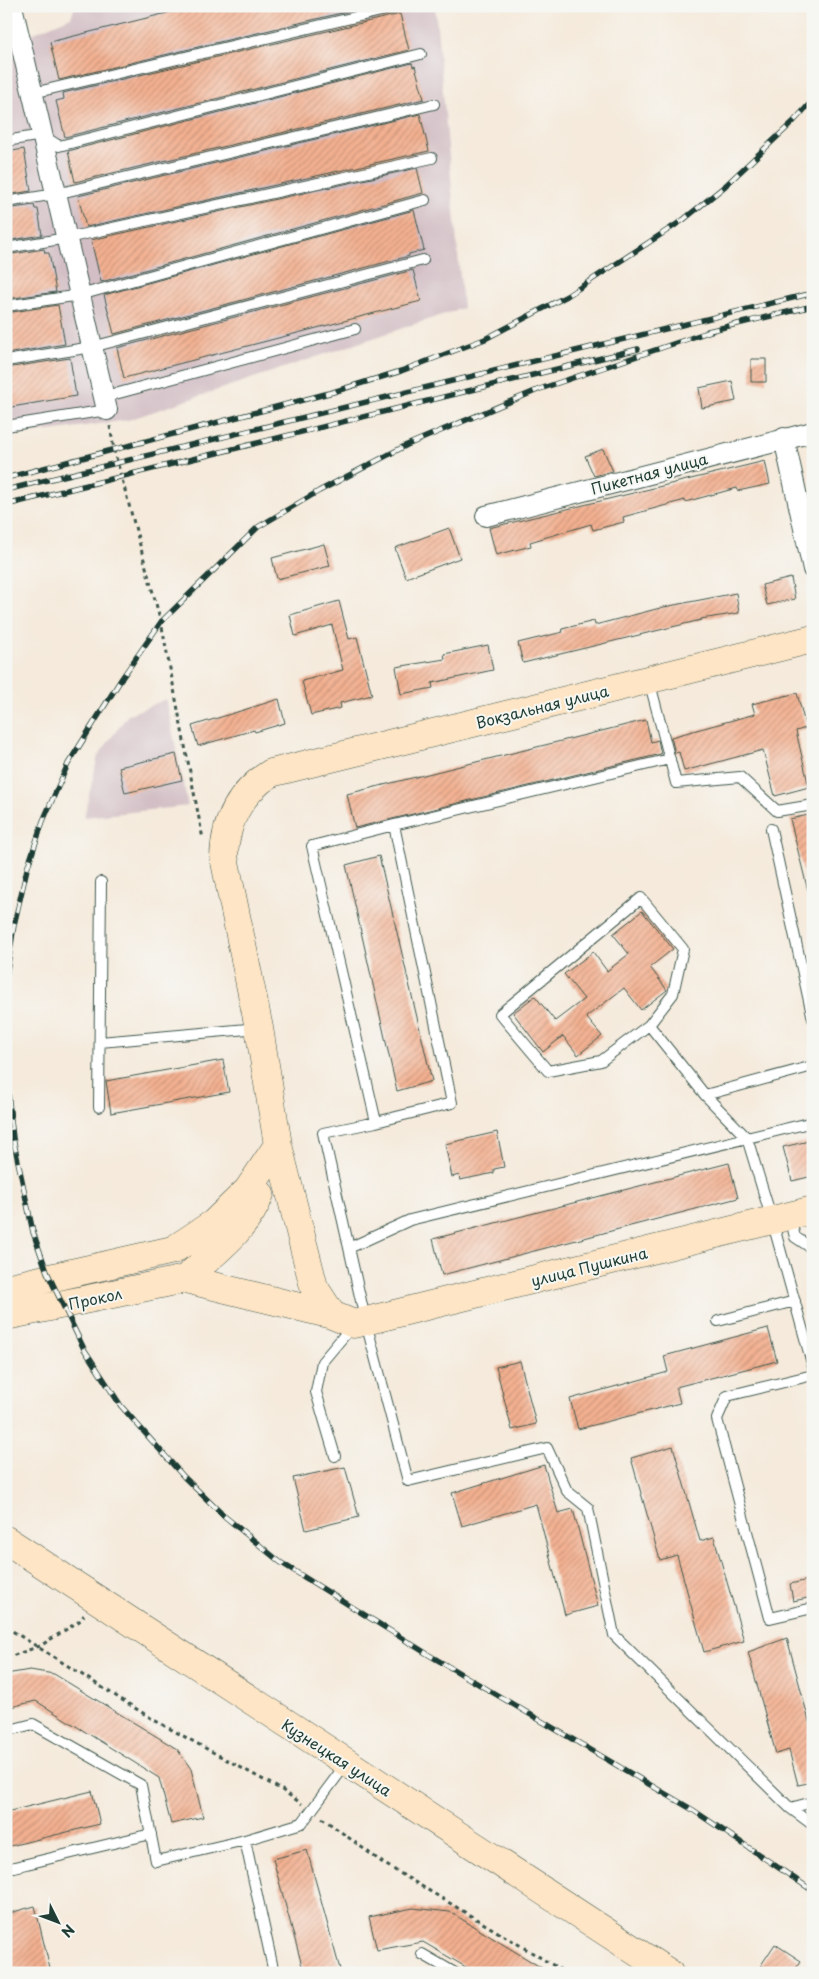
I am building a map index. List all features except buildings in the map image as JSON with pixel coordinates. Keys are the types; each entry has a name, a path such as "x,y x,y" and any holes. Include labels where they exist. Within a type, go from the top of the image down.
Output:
{"main road":[{"name":"Вокзальная улица","path":"259,1028 224,857 224,845 234,811 244,795 259,781 271,773 813,639"},
{"path":"259,1028 278,1145 314,1287 351,1321"},
{"path":"185,1279 230,1238 257,1203 278,1145"},
{"path":"6,1288 173,1250 214,1223 248,1190 278,1145"},
{"name":"улица Пушкина","path":"351,1321 791,1216"},
{"path":"185,1279 351,1321"},
{"name":"Прокол","path":"6,1316 185,1279"},
{"name":"Кузнецкая улица","path":"6,1540 669,1973"}],"street":[{"path":"12,6 106,404"},
{"name":"Пикетная улица","path":"486,516 813,432"},
{"path":"784,438 813,569"}],"lane":[{"path":"32,94 402,6"},
{"path":"6,141 42,135 59,146 421,54"},
{"path":"6,202 56,194 434,104"},
{"path":"6,248 67,238 432,158"},
{"path":"6,306 80,295 425,200"},
{"path":"6,361 92,347 423,260"},
{"path":"6,426 106,404 355,329"},
{"path":"649,679 676,783 740,777 777,811 813,805"},
{"path":"376,1122 312,846 670,759"},
{"path":"394,825 452,1103 323,1133 349,1248 351,1321 408,1480 547,1448 566,1490 588,1508 614,1635 790,1808 813,1825"},
{"path":"771,829 813,1019"},
{"path":"100,1107 101,882"},
{"path":"641,898 683,948 672,994 649,1025 601,1061 548,1071 500,1014 641,898"},
{"path":"649,1025 705,1095 746,1138 791,1216 795,1237 813,1249"},
{"path":"100,1042 259,1028"},
{"path":"705,1095 813,1066"},
{"path":"349,1248 410,1220 813,1122"},
{"path":"791,1216 795,1301 813,1368"},
{"path":"718,1321 795,1301"},
{"path":"335,1456 316,1392 322,1362 351,1321"},
{"path":"813,1375 727,1396 717,1419 770,1618 813,1608"},
{"path":"6,1731 33,1724 142,1785 156,1861 245,1840 302,1823 347,1763"},
{"path":"790,1808 813,1802"},
{"path":"6,1869 151,1834"},
{"path":"245,1840 274,1973"},
{"path":"422,1954 455,1973"}],"path":[{"path":"106,404 114,450 161,622 203,841"},
{"path":"6,1658 40,1646 81,1620 94,1598"},
{"path":"6,1627 40,1646 59,1661 154,1720 282,1790 383,1863 566,1973"}],"shaded area":[{"path":"75,6 435,6 463,308 128,420 6,437 6,45 71,17"},
{"path":"166,699 188,806 84,817 98,756 128,715"}],"railway":[{"path":"6,478 333,392 401,371 485,339 567,296 683,220 725,186 793,122 813,100"},
{"path":"6,490 813,293"},
{"path":"708,331 813,306"},
{"path":"6,977 14,925 27,869 43,821 68,764 122,678 161,622 258,527 319,491 407,445 540,389 714,330"},
{"path":"6,505 638,349"},
{"path":"6,1075 13,1138 33,1232 47,1272 84,1349 121,1406 184,1477 223,1515 280,1562 429,1655 693,1810 813,1891"}]}
